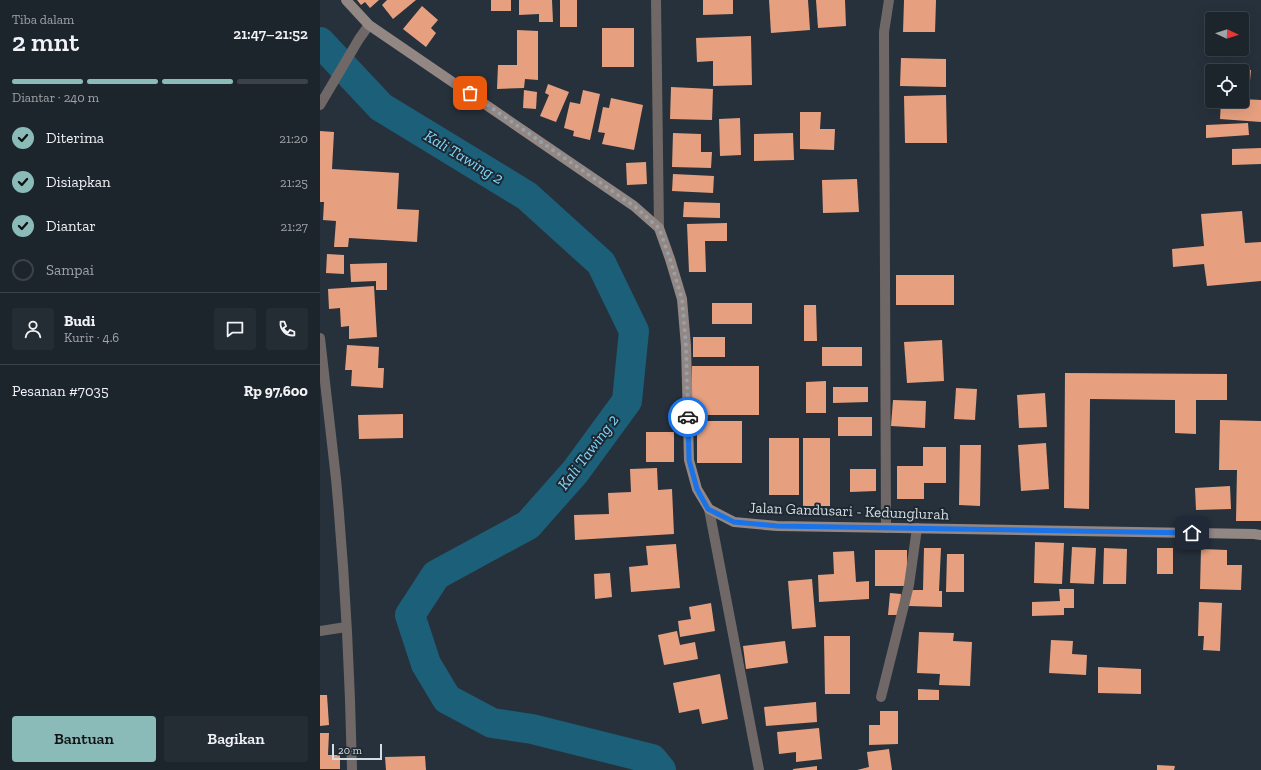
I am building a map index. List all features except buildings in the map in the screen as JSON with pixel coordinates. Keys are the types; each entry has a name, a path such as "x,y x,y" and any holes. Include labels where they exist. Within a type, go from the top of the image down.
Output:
{"street":[{"path":"346,0 369,25 634,206 659,228"},
{"path":"656,0 659,228 682,299 686,346 689,460 697,489 708,509 759,770"},
{"path":"886,528 884,32 889,0"},
{"path":"320,105 359,39 369,25"},
{"path":"320,338 336,479 350,692 352,770"},
{"name":"Jalan Gandusari - Kedunglurah","path":"708,509 734,522 777,526 1261,535"},
{"path":"881,697 909,585 917,528"},
{"path":"320,631 346,627"}],"waterway":[{"name":"Kali Tawing 2","path":"320,42 381,107 527,196 601,263 634,331 627,401 575,472 528,525 436,575 410,615 426,664 447,699 492,723 532,729 652,759 661,770"}],"way so far":[{"path":"470,93 634,206 659,228 682,299 686,346 688,417"}],"route":[{"path":"688,417 689,460 697,489 708,509 734,522 777,526 1192,533"}]}
